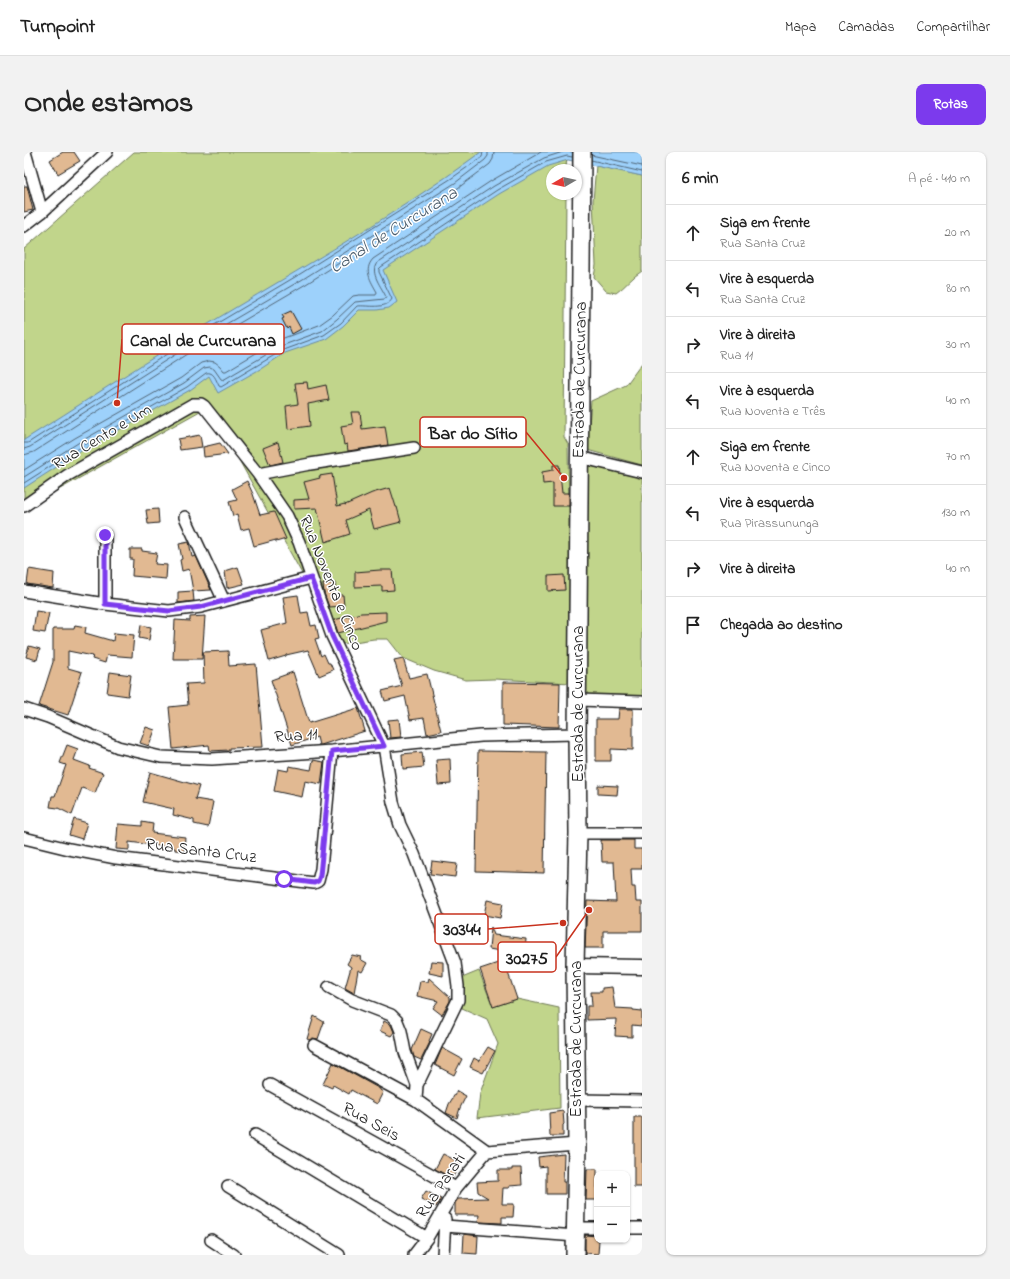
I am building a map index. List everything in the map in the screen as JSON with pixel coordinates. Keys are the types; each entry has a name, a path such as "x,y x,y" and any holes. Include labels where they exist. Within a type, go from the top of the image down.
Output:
{"main road":[{"name":"Estrada de Curcurana","path":"575,1255 577,1144 577,734 582,152"}],"street":[{"path":"25,152 42,212"},
{"path":"24,226 42,212 107,152"},
{"name":"Rua Cento e Um","path":"24,506 68,476 193,404 201,404"},
{"name":"Rua Noventa e Cinco","path":"201,404 258,474 287,516 299,542 332,636 384,746 396,814 414,854 455,963 458,1000 417,1085"},
{"path":"258,474 310,464 414,448"},
{"path":"579,457 642,472"},
{"path":"184,517 224,601"},
{"path":"105,535 105,604"},
{"path":"24,591 105,604 169,611 201,607 311,578"},
{"path":"578,700 642,702"},
{"name":"Rua 11","path":"24,709 48,717 118,747 161,757 212,759 332,751 481,736 577,734"},
{"name":"Rua Santa Cruz","path":"24,838 116,858 314,883 318,881 321,869 332,751"},
{"path":"578,833 642,833"},
{"path":"576,966 642,967"},
{"path":"329,987 352,1000 391,1015 397,1021 401,1031 405,1052 417,1085 416,1100"},
{"path":"314,1045 416,1100 487,1151"},
{"name":"Rua Seis","path":"270,1085 456,1188"},
{"path":"577,1100 642,1101"},
{"path":"255,1135 427,1238"},
{"name":"Rua Parati","path":"414,1255 427,1238 456,1188 487,1151 577,1144"},
{"path":"228,1186 339,1255"},
{"path":"442,1255 445,1208"},
{"path":"445,1226 576,1232 594,1229"},
{"path":"630,1228 642,1228"},
{"path":"211,1240 234,1255"}],"green space":[{"path":"134,152 567,152 566,164 546,164 546,200 566,200 564,437 568,444 571,683 494,679 466,680 434,671 403,658 388,639 374,639 341,644 209,406 24,509 24,249"},
{"path":"596,165 642,176 642,271 616,293 606,291 594,277 596,265 593,201"},
{"path":"642,363 642,465 587,450 591,401 626,385"},
{"path":"586,465 642,477 642,697 585,695"},
{"path":"479,971 493,1007 517,999 559,1008 560,1108 477,1118 480,1093 498,1044 487,1019 462,1008 462,978"}],"water":[{"path":"481,152 642,152 642,176 568,160 555,164 546,164 546,167 499,194 383,270 397,302 389,308 359,310 343,326 326,339 285,353 218,393 209,376 190,390 83,450 24,488 24,440 162,352 334,249 445,178"}],"building":[{"path":"63,152 74,152 80,161 58,174 50,160"},
{"path":"24,186 27,186 33,210 24,212"},
{"path":"291,311 301,329 292,334 289,327 287,329 282,319 284,318 282,315"},
{"path":"307,382 308,389 326,385 329,400 308,404 310,426 288,429 286,406 298,404 295,383"},
{"path":"351,412 360,412 362,429 385,426 388,445 348,451 347,444 344,445 341,426 353,424"},
{"path":"200,435 202,447 180,450 178,439"},
{"path":"278,442 283,462 270,465 263,448"},
{"path":"220,443 228,454 204,457 203,447"},
{"path":"553,465 559,465 562,493 569,493 569,506 553,506 553,483 543,484 542,472 553,470"},
{"path":"332,474 337,506 345,505 372,493 390,488 401,522 374,529 369,510 346,520 350,534 325,542 317,508 294,509 294,500 309,499 304,482 320,478 319,476"},
{"path":"247,481 260,515 274,512 286,539 254,546 249,528 241,530 237,514 233,516 229,502 237,500 232,489"},
{"path":"158,509 159,523 148,524 146,510"},
{"path":"189,542 192,557 196,556 211,590 193,591 189,569 182,571 180,560 182,559 179,544"},
{"path":"130,549 142,549 142,551 157,553 155,564 167,565 166,579 132,576 133,559 130,559"},
{"path":"238,567 244,584 227,588 225,571"},
{"path":"29,569 54,573 53,588 27,584"},
{"path":"392,570 394,590 382,591 382,586 355,587 355,572"},
{"path":"564,575 565,590 548,591 548,576"},
{"path":"335,583 336,595 343,595 344,606 329,607 324,593 323,584"},
{"path":"193,591 194,601 178,603 178,592"},
{"path":"298,595 301,613 308,612 311,626 316,625 319,638 315,639 321,656 324,654 333,670 319,676 308,650 269,661 261,630 287,623 283,597"},
{"path":"36,611 49,613 45,633 33,631"},
{"path":"386,612 386,621 338,633 334,620 361,613"},
{"path":"205,616 202,659 173,659 175,620 190,621 190,617"},
{"path":"75,625 86,627 85,633 113,641 114,633 134,635 132,657 107,655 105,663 92,659 93,656 68,651 68,668 82,672 68,715 39,706 53,662 53,629 74,629"},
{"path":"141,625 151,627 149,640 139,638"},
{"path":"29,646 40,649 37,660 26,657"},
{"path":"228,651 229,666 256,664 263,747 229,748 229,750 210,751 209,745 173,749 169,707 188,705 186,684 204,683 203,652"},
{"path":"403,658 409,678 427,674 441,731 427,734 424,718 410,720 405,696 385,701 382,691 402,686 394,660"},
{"path":"110,672 131,675 128,696 107,693"},
{"path":"293,672 309,723 358,708 365,731 321,745 319,745 317,737 292,745 271,680"},
{"path":"503,682 560,683 559,727 503,725"},
{"path":"619,709 633,709 633,750 611,749 611,761 596,761 596,719 618,719"},
{"path":"399,719 401,737 390,738 388,720"},
{"path":"146,727 155,730 149,746 140,743"},
{"path":"67,745 78,749 74,760 103,773 95,793 82,788 72,815 58,808 50,807 52,796 55,796 66,765 60,763"},
{"path":"478,751 546,752 544,873 476,871"},
{"path":"422,752 424,767 403,769 402,754"},
{"path":"450,759 451,784 438,785 436,760"},
{"path":"313,760 324,762 321,784 305,781 302,797 274,791 278,769 288,771 289,766 311,770"},
{"path":"150,772 199,786 195,799 213,802 208,827 194,824 194,820 173,815 174,809 143,802"},
{"path":"598,785 618,786 617,795 598,794"},
{"path":"74,819 87,823 82,839 69,835"},
{"path":"142,822 153,824 152,833 185,837 184,851 175,850 175,848 129,842 129,850 116,849 118,824 142,826"},
{"path":"601,840 634,840 634,849 642,849 642,869 631,869 632,887 635,887 636,902 642,902 642,931 603,931 603,948 585,948 587,901 616,902 614,862 602,862"},
{"path":"432,861 457,864 455,877 430,874"},
{"path":"487,900 503,903 500,918 484,915"},
{"path":"491,927 494,935 526,939 525,951 499,948 500,951 489,949"},
{"path":"352,955 361,957 360,959 367,963 362,972 358,970 354,993 345,988 351,967 347,964"},
{"path":"431,961 443,962 443,976 429,973"},
{"path":"504,961 517,999 493,1007 480,969"},
{"path":"429,978 450,997 450,1001 442,1015 433,1008 438,1001 417,996 420,981 428,982"},
{"path":"612,987 615,1008 642,1011 642,1026 632,1025 632,1037 615,1036 616,1019 587,1020 587,1006 592,1006 591,992 602,992 602,988"},
{"path":"314,1016 324,1022 318,1039 313,1038 309,1040 307,1039"},
{"path":"384,1021 391,1025 394,1032 391,1036 380,1031"},
{"path":"421,1029 432,1034 429,1041 430,1042 421,1060 414,1057 412,1050"},
{"path":"488,1047 495,1051 483,1073 470,1067 474,1058 479,1061"},
{"path":"442,1048 462,1059 454,1075 435,1065"},
{"path":"333,1063 380,1089 383,1092 377,1104 351,1090 349,1094 333,1085 332,1088 323,1084"},
{"path":"457,1091 466,1096 457,1118 446,1113 449,1104"},
{"path":"563,1111 563,1136 550,1136 549,1113"},
{"path":"634,1117 642,1117 642,1187 634,1187"},
{"path":"443,1154 461,1163 452,1178 435,1169"},
{"path":"564,1154 563,1182 565,1182 565,1194 546,1194 546,1166 539,1167 538,1157"},
{"path":"512,1168 521,1168 522,1185 503,1188 502,1204 514,1204 513,1217 502,1217 502,1223 478,1222 479,1215 455,1215 455,1203 458,1199 488,1198 478,1192 477,1182 498,1181 498,1170 512,1170"},
{"path":"587,1169 597,1169 597,1171 594,1171 594,1200 586,1200"},
{"path":"426,1191 441,1199 436,1207 421,1199"},
{"path":"464,1234 478,1236 477,1254 463,1253"},
{"path":"585,1235 594,1236 594,1243 599,1243 598,1254 585,1253"}],"place":[{"name":"Canal de Curcurana","path":"117,403"},
{"name":"Bar do Sítio","path":"564,478"},
{"name":"30275","path":"589,910"},
{"name":"30344","path":"563,923"}],"route":[{"path":"105,535 105,604 169,611 201,607 311,578 332,636 384,746 332,751 320,876 318,881 314,883 284,879"}]}
